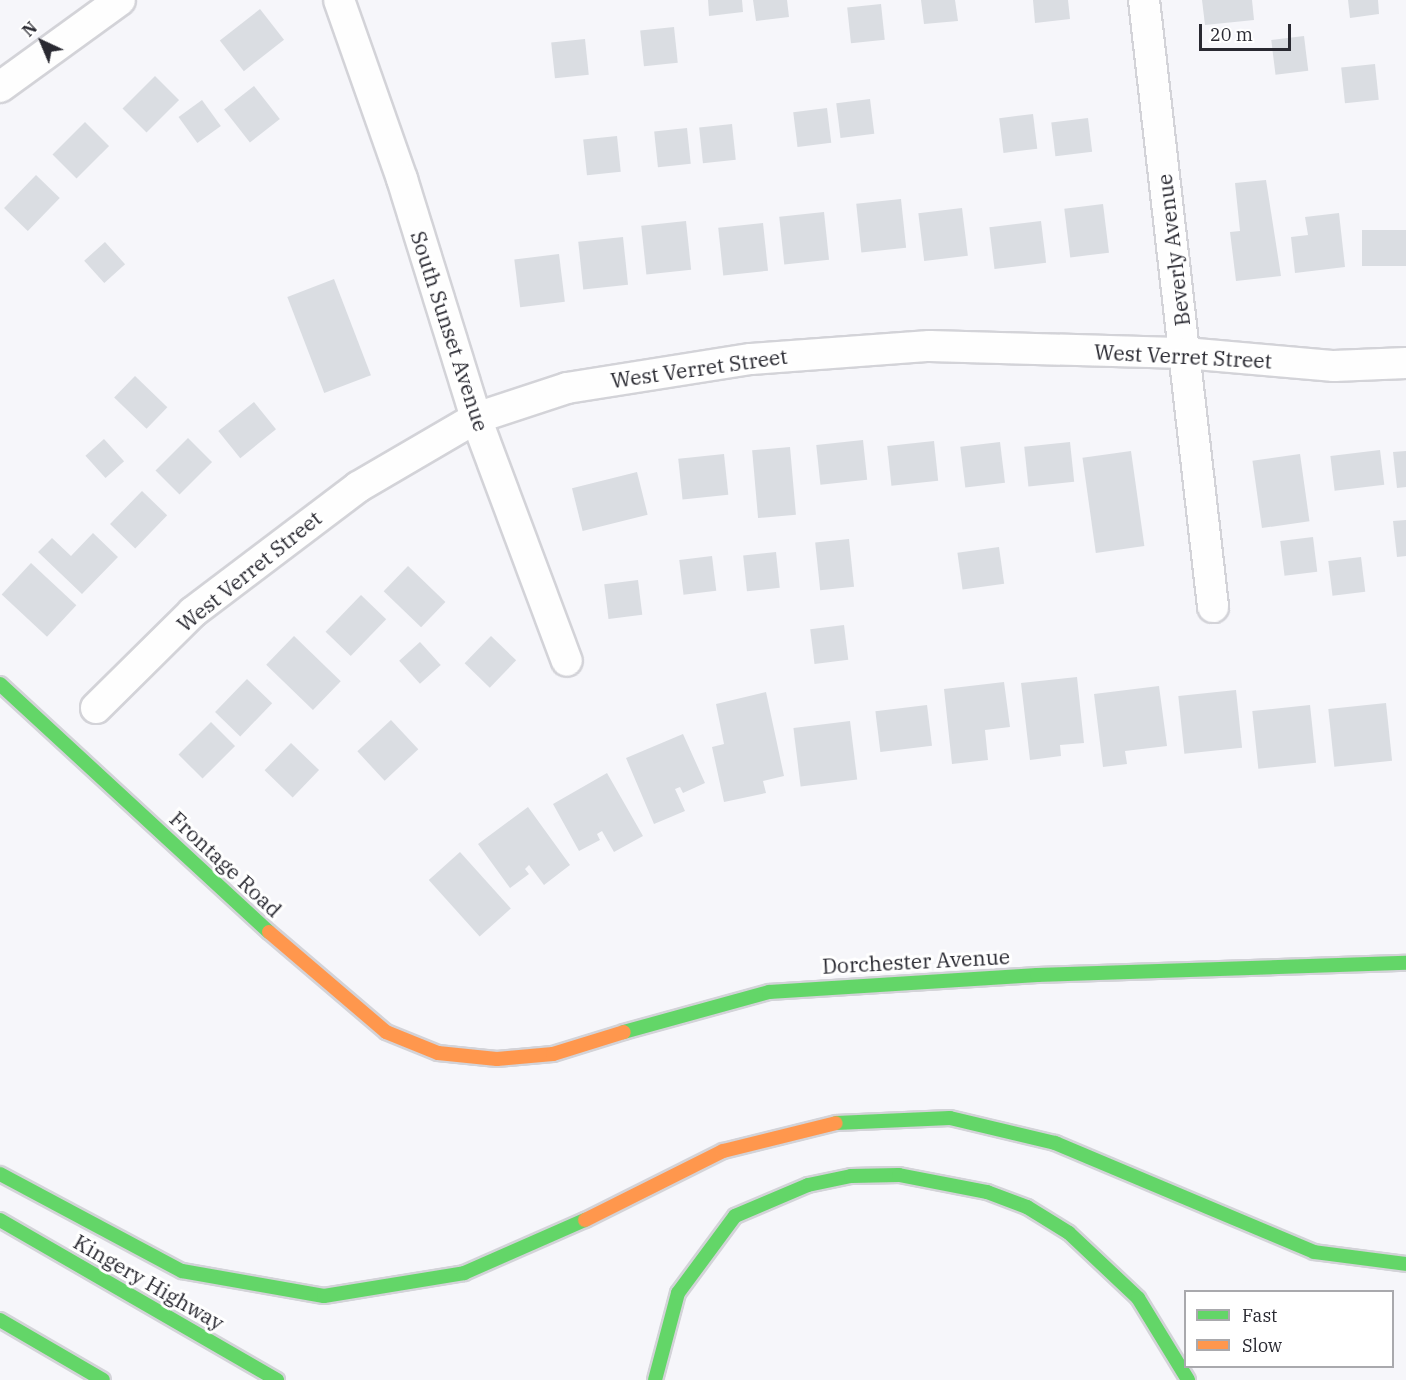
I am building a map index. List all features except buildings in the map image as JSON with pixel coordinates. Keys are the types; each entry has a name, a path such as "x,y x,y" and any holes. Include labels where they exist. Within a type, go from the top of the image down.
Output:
{"main road":[{"name":"Frontage Road","path":"0,684 341,998 386,1032 438,1053"},
{"name":"Dorchester Avenue","path":"438,1053 497,1059 553,1054 696,1009 769,992 1026,976 1406,963"},
{"path":"0,1174 182,1270 324,1296 464,1273 620,1204 723,1151 829,1123 950,1118 1055,1143 1314,1252 1406,1263"},
{"path":"655,1380 678,1293 735,1216 808,1185 851,1176 899,1175 987,1192 1027,1207 1069,1233 1138,1298 1188,1380"},
{"name":"Kingery Highway","path":"0,1220 278,1380"},
{"path":"0,1320 103,1380"}],"street":[{"path":"0,87 120,0"},
{"name":"South Sunset Avenue","path":"339,0 402,179 476,418 567,661"},
{"name":"Beverly Avenue","path":"1144,0 1213,607"},
{"name":"West Verret Street","path":"96,708 193,612 248,567 358,487 476,418 567,388 823,351 930,345 1185,353 1334,366 1406,363"}],"traffic: fast":[{"path":"0,684 269,932"},
{"path":"624,1032 769,992 1037,975 1406,963"},
{"path":"836,1123 950,1118 1055,1143 1314,1252 1406,1264"},
{"path":"0,1174 182,1271 324,1296 464,1273 585,1220"},
{"path":"655,1380 678,1293 735,1216 808,1185 851,1176 899,1175 987,1192 1027,1207 1069,1233 1138,1298 1188,1380"},
{"path":"0,1220 277,1380"},
{"path":"0,1320 103,1380"}],"traffic: slow":[{"path":"269,932 386,1032 438,1053 497,1059 553,1054 624,1032"},
{"path":"585,1220 723,1151 836,1123"}]}
